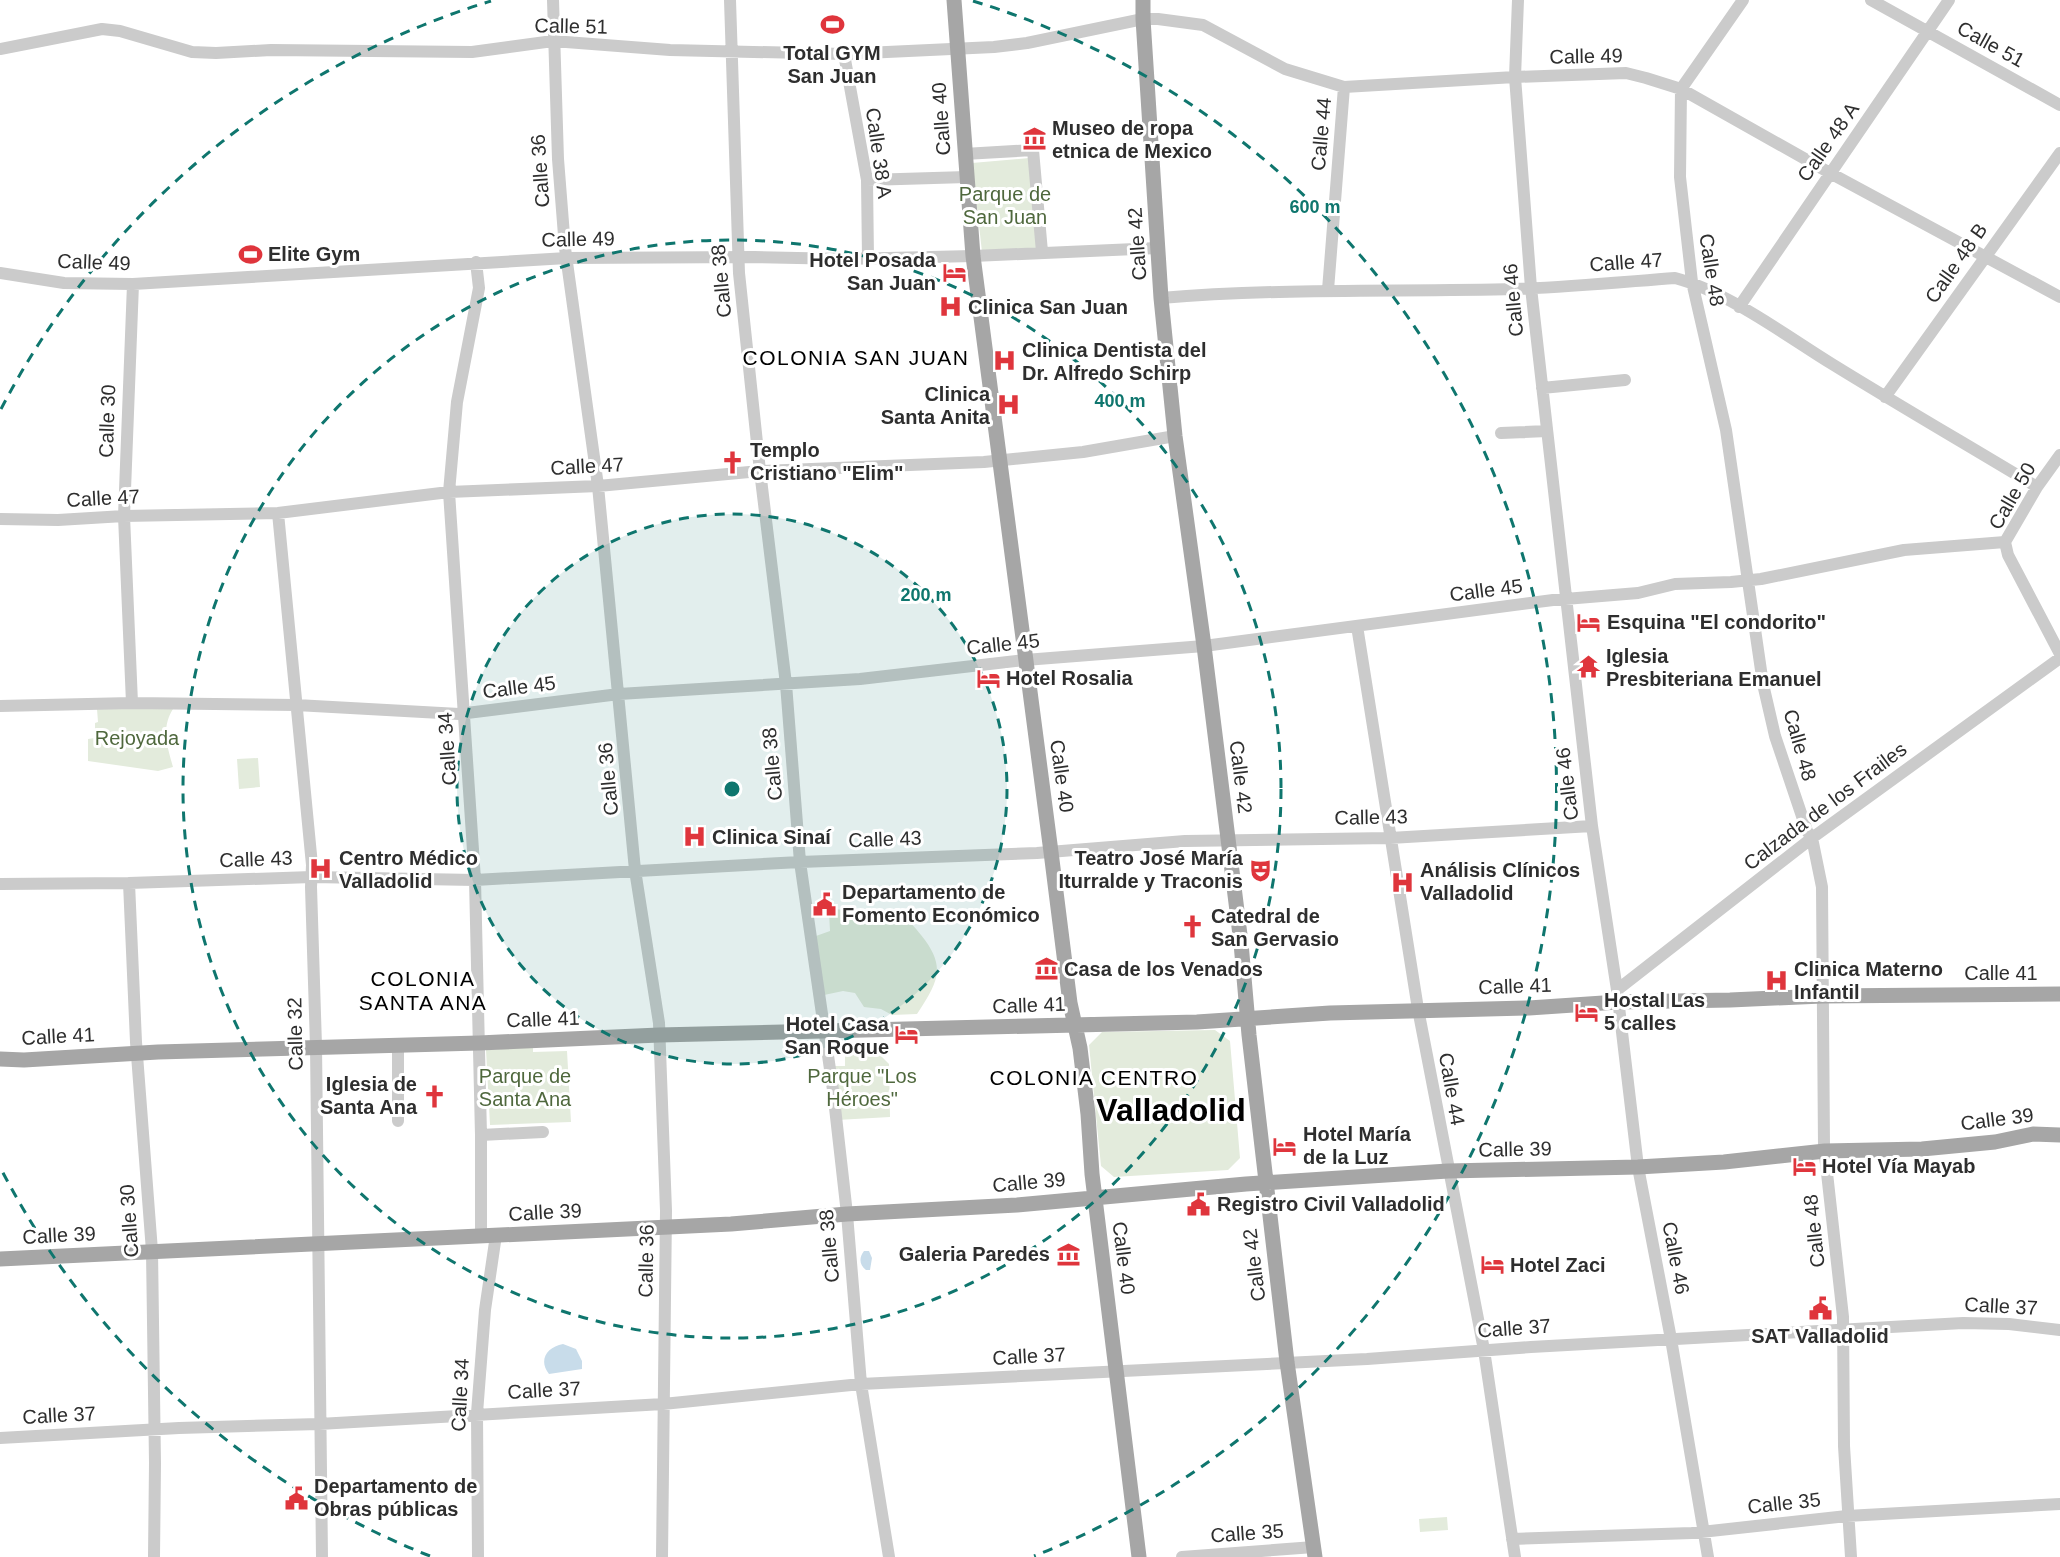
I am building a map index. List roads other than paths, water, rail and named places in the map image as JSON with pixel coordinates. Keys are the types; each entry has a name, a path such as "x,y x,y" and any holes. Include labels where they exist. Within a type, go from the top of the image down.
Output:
{"main road":[{"name":"Calle 40","path":"954,0 973,256 1057,906 1080,1048 1095,1197 1139,1557"},
{"name":"Calle 42","path":"1143,0 1161,298 1175,436 1241,943 1247,1019 1287,1362 1314,1552"},
{"name":"Calle 41","path":"0,1059 24,1060 137,1053 659,1035 1197,1022 1418,1009 1529,1008 1618,996 1730,1000 1822,996 2060,994"},
{"name":"Calle 39","path":"0,1259 731,1224 847,1214 1017,1205 1095,1197 1448,1171 1638,1167 1724,1162 1825,1151 1922,1149 1995,1142 2033,1134 2060,1135"}],"street":[{"name":"Calle 36","path":"553,0 558,159 567,258 598,486 635,870 659,1035 666,1227 662,1557"},
{"name":"Calle 38","path":"730,0 738,258 760,471 786,684 800,862 825,1030 847,1214 861,1384 889,1557"},
{"name":"Calle 46","path":"1518,0 1515,77 1531,288 1592,826 1618,996 1638,1167 1671,1338 1708,1557"},
{"path":"1681,89 1743,0"},
{"name":"Calle 51","path":"1871,0 2060,105"},
{"name":"Calle 48 A","path":"1739,307 1949,0"},
{"name":"Calle 51","path":"0,49 102,29 120,31 192,52 216,53 271,50 472,52 553,41 670,50 844,54 958,50 1027,43 1143,19"},
{"name":"Calle 49","path":"1143,19 1203,25 1285,69 1344,87 1626,73 1681,89 1830,173 2060,297"},
{"name":"Calle 38 A","path":"844,54 867,180 868,258"},
{"name":"Calle 44","path":"1328,290 1344,87"},
{"name":"Calle 48","path":"1681,89 1680,177 1692,282 1726,430 1763,684 1775,736 1807,831 1812,838 1822,887 1825,1151 1844,1329 1844,1446 1851,1557"},
{"path":"964,154 1033,150 1042,252"},
{"name":"Calle 48 B","path":"1885,397 2060,153"},
{"path":"867,180 967,177"},
{"name":"Calle 49","path":"0,273 64,283 133,284 567,258 868,258 1158,248"},
{"name":"Calle 34","path":"476,262 479,288 457,402 449,492 475,880 481,1135 488,1236 477,1413 478,1557"},
{"name":"Calle 47","path":"1161,298 1328,290 1531,288 1675,278 1692,282 1739,307 1885,397 2037,486"},
{"name":"Calle 30","path":"132,703 124,516 133,284"},
{"path":"1542,388 1625,380"},
{"path":"1502,433 1547,431"},
{"name":"Calle 47","path":"0,519 58,520 124,516 278,513 449,492 598,486 760,471 999,460 1083,452 1175,436"},
{"name":"Calle 50","path":"2060,455 2037,486 2005,542 2008,555 2060,656"},
{"name":"Calle 32","path":"278,513 312,877 322,1557"},
{"name":"Calle 45","path":"0,706 132,703 296,705 465,714 619,694 860,679 1025,660 1204,646 1566,599 1638,592 1675,584 1749,580 1904,550 2005,542"},
{"name":"Calle 44","path":"1357,626 1418,1009 1484,1350 1515,1557"},
{"name":"Calzada de los Frailes","path":"1618,996 1812,838 2060,656"},
{"name":"Calle 43","path":"0,884 129,883 312,877 475,880 635,870 1051,852 1228,839 1390,838 1592,826"},
{"name":"Calle 30","path":"129,883 137,1053 152,1251 154,1557"},
{"path":"398,1045 398,1121"},
{"path":"481,1135 543,1132"},
{"name":"Calle 37","path":"0,1438 319,1424 477,1413 663,1404 861,1384 1366,1359 1671,1338 1997,1323 2060,1330"},
{"name":"Calle 35","path":"1512,1539 1705,1531 1847,1516 2060,1504"},
{"name":"Calle 35","path":"1182,1557 1314,1552"}],"water":[{"path":"864,1251 869,1251 872,1258 870,1270 866,1270 861,1263"},
{"path":"563,1344 576,1349 582,1361 582,1369 549,1374 544,1359 549,1351"}],"place":[{"name":"Total GYM San Juan","path":"832,25"},
{"name":"Museo de ropa etnica de Mexico","path":"1034,139"},
{"name":"Elite Gym","path":"250,254"},
{"name":"Hotel Posada San Juan","path":"954,272"},
{"name":"Clinica San Juan","path":"950,307"},
{"name":"Clinica Dentista del Dr. Alfredo Schirp","path":"1004,361"},
{"name":"Clinica Santa Anita","path":"1008,405"},
{"name":"Templo Cristiano \"Elim\"","path":"732,462"},
{"name":"Esquina \"El condorito\"","path":"1589,622"},
{"name":"Iglesia Presbiteriana Emanuel","path":"1588,667"},
{"name":"Hotel Rosalia","path":"988,678"},
{"name":"Clinica Sinaí","path":"694,837"},
{"name":"Centro Médico Valladolid","path":"321,869"},
{"name":"Teatro José María Iturralde y Traconis","path":"1261,870"},
{"name":"Análisis Clínicos Valladolid","path":"1402,882"},
{"name":"Departamento de Fomento Económico","path":"824,904"},
{"name":"Catedral de San Gervasio","path":"1193,927"},
{"name":"Casa de los Venados","path":"1046,969"},
{"name":"Clinica Materno Infantil","path":"1776,980"},
{"name":"Hostal Las 5 calles","path":"1586,1012"},
{"name":"Hotel Casa San Roque","path":"907,1035"},
{"name":"Iglesia de Santa Ana","path":"435,1096"},
{"name":"Hotel María de la Luz","path":"1285,1146"},
{"name":"Hotel Vía Mayab","path":"1804,1166"},
{"name":"Registro Civil Valladolid","path":"1199,1204"},
{"name":"Galeria Paredes","path":"1068,1254"},
{"name":"Hotel Zaci","path":"1492,1265"},
{"name":"SAT Valladolid","path":"1820,1308"},
{"name":"Departamento de Obras públicas","path":"296,1498"}],"district":[{"name":"COLONIA SAN JUAN","path":"856,357"},
{"name":"COLONIA SANTA ANA","path":"423,990"},
{"name":"COLONIA CENTRO","path":"1094,1077"},
{"name":"Valladolid","path":"1171,1110"}],"park label":[{"name":"Parque de San Juan","path":"1005,206"},
{"name":"Rejoyada","path":"137,738"},
{"name":"Parque de Santa Ana","path":"525,1088"},
{"name":"Parque \"Los Héroes\"","path":"862,1088"}]}
